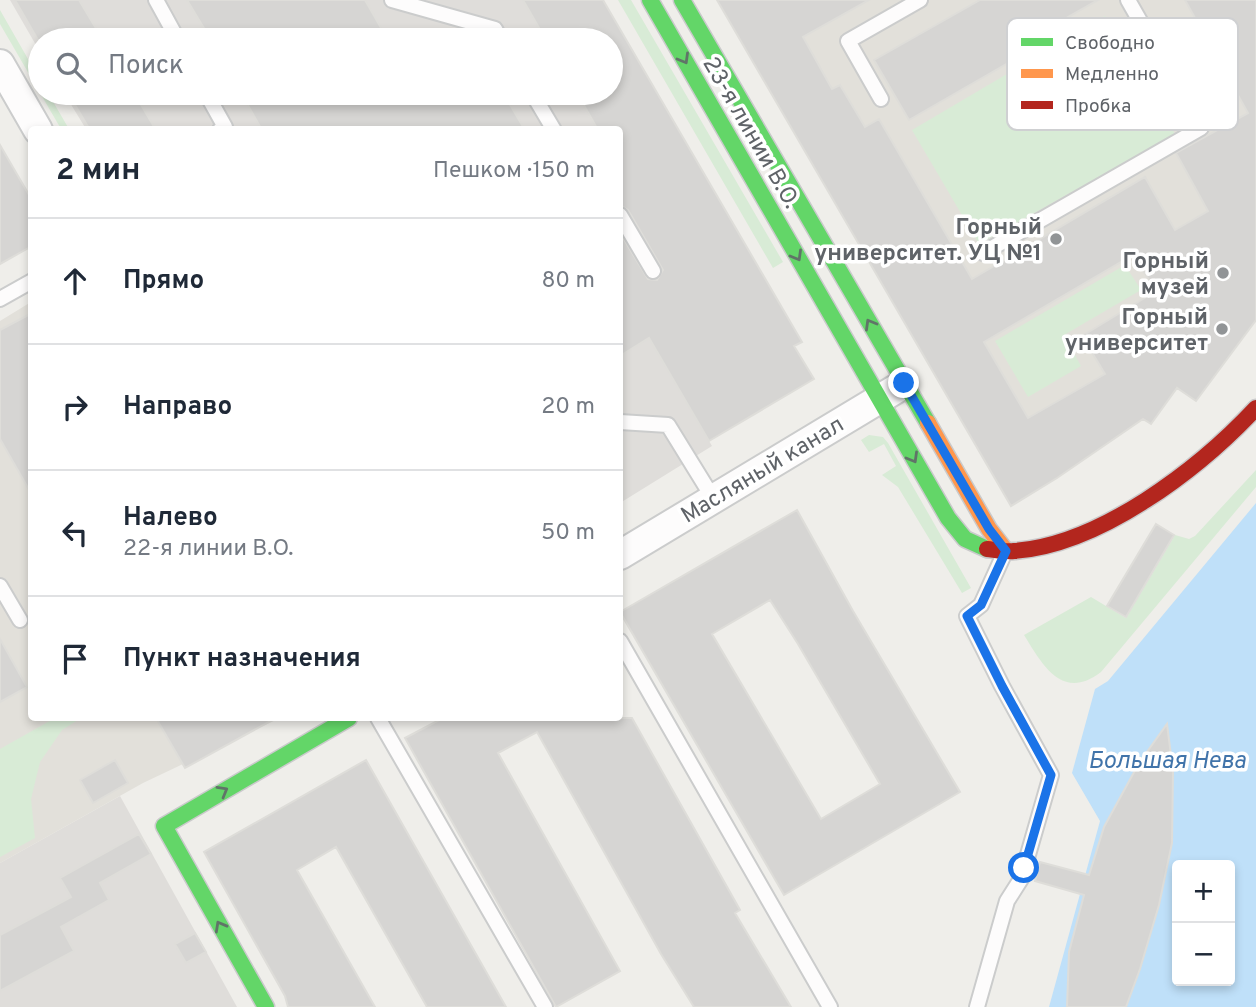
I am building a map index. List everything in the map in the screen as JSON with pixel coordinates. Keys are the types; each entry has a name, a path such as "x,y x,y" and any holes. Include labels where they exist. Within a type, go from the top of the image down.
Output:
{"street":[{"name":"23-я линии В.О.","path":"649,0 948,518 964,538 981,547 1006,551"},
{"path":"682,0 989,529 1006,551 1024,551 1053,544 1126,510 1178,479 1229,437 1256,408"},
{"path":"0,64 36,126"},
{"name":"Масляный канал","path":"623,553 904,383"},
{"path":"266,1007 230,960 164,826 344,721"}],"lane":[{"path":"156,0 171,28"},
{"path":"392,0 491,28"},
{"path":"881,99 848,41 920,0"},
{"path":"1128,0 1138,18"},
{"path":"213,105 224,126"},
{"path":"539,105 552,126"},
{"path":"983,253 1198,130"},
{"path":"623,220 653,271"},
{"path":"0,299 28,283"},
{"path":"623,422 668,425 713,498"},
{"path":"977,1007 1007,901 1021,878 1051,775 967,616 981,605 1006,551"},
{"path":"0,586 20,620"},
{"path":"623,646 830,1007"},
{"path":"380,721 545,1007"}],"shaded area":[{"path":"10,0 603,0 619,28 28,28 28,31"},
{"name":"Горный университет. УЦ №1","path":"717,0 1256,0 1256,320 1196,401 1177,388 1151,424 1142,419 1057,478 1011,506"},
{"path":"623,34 744,242 658,354 712,446 623,501 623,126 84,126 71,105 623,105"},
{"path":"28,304 28,721 274,721 143,783 0,863 0,321"},
{"path":"120,796 237,1007 0,1007 0,863"}],"green space":[{"path":"618,0 631,0 783,262 773,268"},
{"path":"0,10 28,59 28,72 0,24"},
{"path":"1007,74 1007,130 1173,130 1175,134 979,244 912,130"},
{"path":"47,105 55,105 67,126 59,126"},
{"path":"1125,265 1141,290 1064,335 1081,366 1028,397 995,341"},
{"path":"869,435 883,437 888,443 971,588 962,593 898,487 882,475 896,466 884,444 869,452 861,440"},
{"path":"1256,470 1256,487 1101,672 1075,683 1064,681 1046,667 1024,635 1091,597 1126,618 1175,535 1189,539 1195,536"},
{"path":"50,721 76,721 62,730 40,762 31,799 35,838 0,857 0,749"}],"water":[{"name":"Большая Нева","path":"1256,503 1256,1007 1049,1007 1100,821 1072,773 1095,689 1108,681"}],"building":[{"path":"15,0 79,0 96,28 31,28"},
{"path":"187,0 365,0 381,28 204,28"},
{"path":"523,0 603,0 619,28 539,28"},
{"path":"717,0 869,0 803,37 832,89 840,85 865,127 879,119 972,279 1145,177 1175,230 1208,211 1176,153 1217,130 1238,130 1238,119 1248,113 1238,95 1238,18 1195,18 1185,0 1256,0 1256,320 1196,401 1177,388 1151,424 1143,419 1011,506","holes":["1133,255 1156,291 1082,336 1105,374 1028,418 984,342"]},
{"path":"980,0 1098,0 1066,18 1007,18 1007,64 909,120 874,60"},
{"path":"623,34 802,342 794,346 814,379 709,441 649,338 623,354 623,238 648,279 657,280 663,270 628,210 623,207 623,126 596,126 584,105 623,105"},
{"path":"75,105 141,105 154,126 88,126"},
{"path":"248,105 510,105 523,126 260,126"},
{"path":"0,145 28,193 28,248 0,264"},
{"path":"28,315 28,488 0,439 0,330"},
{"path":"797,510 960,792 784,895 623,617 623,610","holes":["770,600 880,784 821,819 712,634"]},
{"path":"1156,524 1174,535 1126,617 1107,606"},
{"path":"0,639 27,687 0,702"},
{"path":"623,718 632,718 740,910 735,913 791,1007 694,1007 661,954 537,732 498,753 620,971 556,1007 405,738 437,721 623,721"},
{"path":"158,721 271,721 185,768"},
{"path":"1167,724 1173,771 1172,843 1159,905 1140,969 1126,1007 1067,1007 1069,952 1084,895 1035,881 1040,862 1089,875 1104,827 1139,763"},
{"path":"115,760 128,783 93,803 80,780"},
{"path":"366,760 506,1007 427,1007 336,847 297,870 375,1007 288,1007 285,996 204,852"},
{"path":"139,834 151,854 100,883 109,900 61,927 74,951 0,991 0,935 71,897 60,878"},
{"path":"195,933 206,952 186,963 175,944"}],"traffic: fast":[{"path":"650,0 948,518 965,539 987,549"},
{"path":"682,0 928,423"},
{"path":"266,1007 164,826 344,721"}],"traffic: slow":[{"path":"928,423 989,529 1006,551"}],"traffic: jam":[{"path":"987,549 1011,551 1047,546 1080,535 1113,519 1177,478 1256,408"}],"place":[{"name":"Горный университет. УЦ №1","path":"1056,239"},
{"name":"Горный музей","path":"1223,273"},
{"name":"Горный университет","path":"1222,329"}],"route":[{"path":"904,383 989,529 1006,551 981,605 967,616 1051,775 1024,868"}]}
